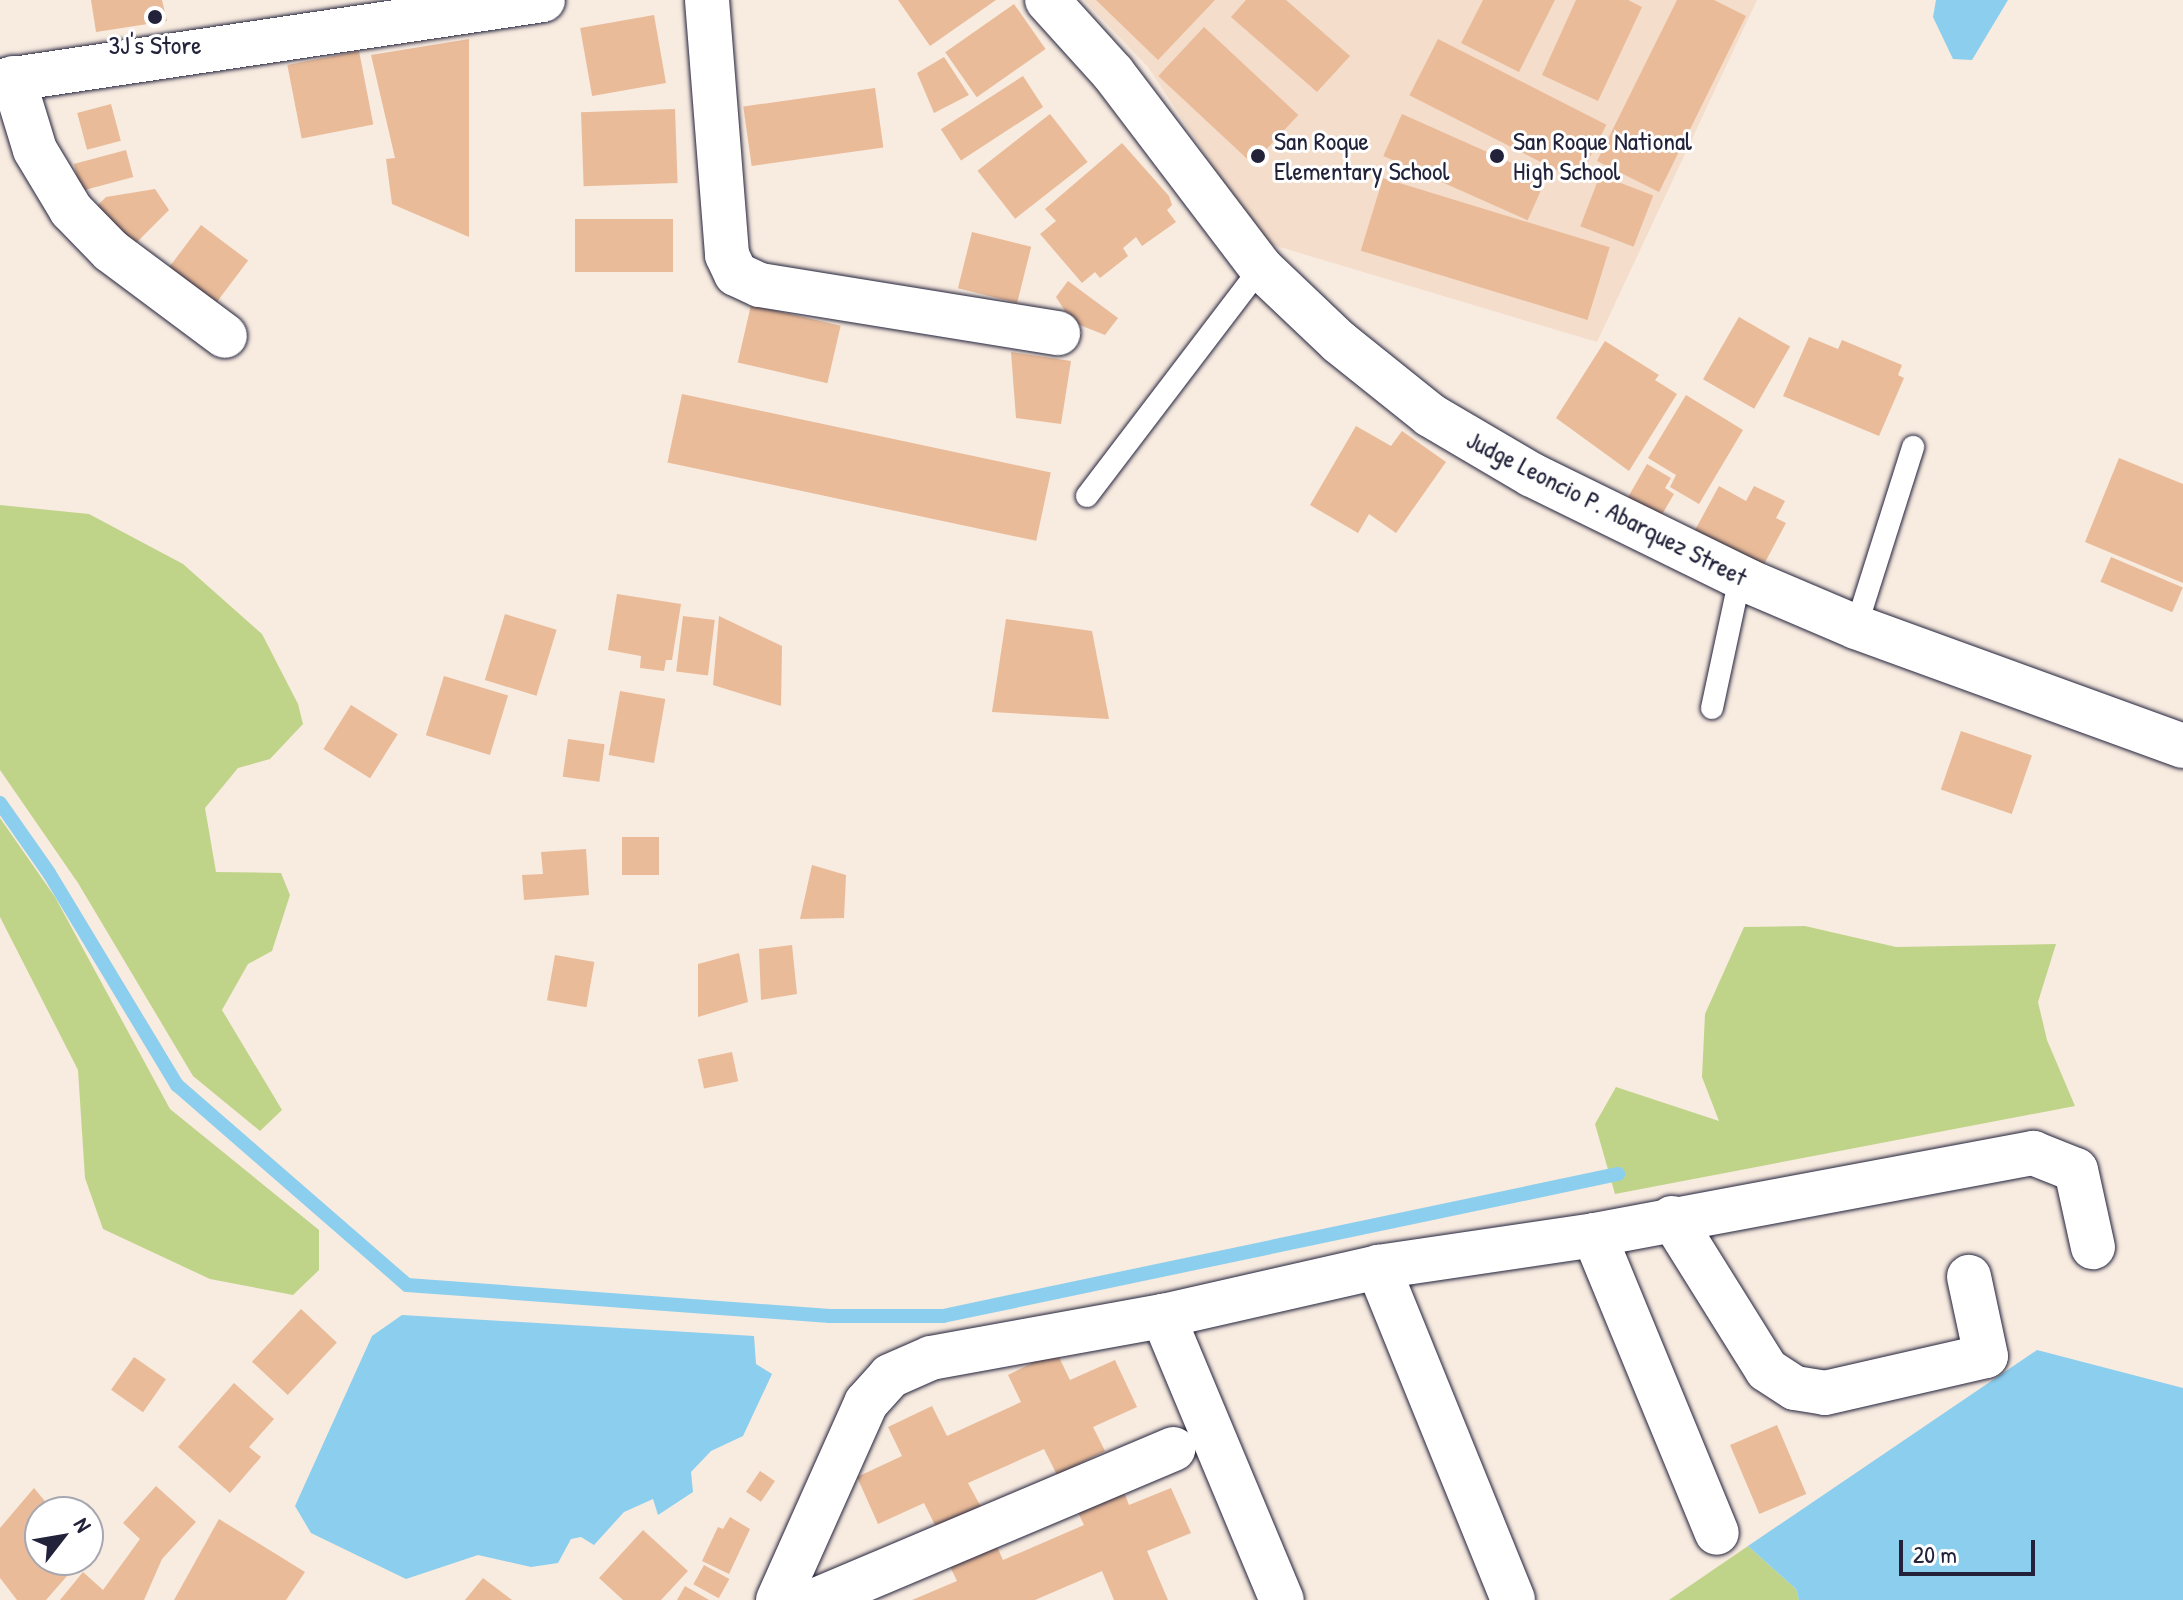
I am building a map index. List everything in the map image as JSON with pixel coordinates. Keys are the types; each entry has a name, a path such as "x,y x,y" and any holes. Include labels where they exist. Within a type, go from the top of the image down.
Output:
{"street":[{"path":"225,336 111,251 71,210 35,150 6,80 543,0"},
{"path":"707,0 727,255 736,274 760,285 1058,333"},
{"name":"Judge Leoncio P. Abarquez Street","path":"1047,0 1113,73 1261,268 1339,342 1430,415 1532,475 1740,577 1856,627 2183,746"},
{"path":"778,1600 866,1403 890,1376 931,1358 1163,1316 1378,1267 1594,1235 2033,1153 2076,1170 2093,1247"},
{"path":"1672,1218 1767,1370 1795,1388 1825,1393 1986,1356 1969,1277"},
{"path":"1594,1235 1717,1533"},
{"path":"1378,1267 1513,1600"},
{"path":"1163,1316 1282,1600"},
{"path":"816,1600 1173,1449"}],"lane":[{"path":"1087,496 1261,268"},
{"path":"1856,627 1913,447"},
{"path":"1712,708 1740,577"}],"shaded area":[{"name":"San Roque National High School","path":"1084,0 1757,0 1597,342 1263,242 1148,67"}],"green space":[{"path":"0,505 89,514 183,564 262,634 298,704 303,724 270,759 238,768 205,808 216,872 281,873 290,895 272,951 248,964 222,1010 282,1110 260,1131 193,1076 78,883 0,770"},
{"path":"0,818 55,897 170,1109 319,1230 319,1270 293,1295 210,1279 103,1229 85,1178 78,1070 0,917"},
{"path":"1805,926 1896,947 2056,944 2038,1002 2047,1040 2075,1106 1615,1194 1595,1124 1616,1087 1719,1121 1702,1077 1705,1014 1744,927"},
{"path":"1748,1546 1796,1589 1799,1600 1669,1600"}],"water":[{"path":"1936,0 2008,0 1972,60 1953,59 1933,17"},
{"path":"402,1315 754,1336 756,1364 772,1374 743,1436 711,1451 691,1472 693,1492 658,1515 653,1499 624,1512 594,1545 581,1537 571,1539 558,1563 531,1567 478,1555 406,1579 311,1533 295,1506 372,1336"},
{"path":"2037,1350 2183,1388 2183,1600 1799,1600 1796,1589 1748,1546"}],"building":[{"path":"91,0 162,0 167,21 96,32"},
{"path":"898,0 996,0 930,46"},
{"path":"1096,0 1215,0 1158,60"},
{"path":"1246,0 1286,0 1350,56 1317,92 1231,17"},
{"path":"1483,0 1555,0 1519,72 1461,43"},
{"path":"1576,0 1628,0 1642,7 1598,101 1542,75"},
{"path":"1677,0 1714,0 1746,16 1659,192 1597,161"},
{"path":"1014,4 1046,49 977,97 945,52"},
{"path":"654,15 666,83 592,96 580,28"},
{"path":"1204,27 1298,115 1253,164 1158,76"},
{"path":"469,39 469,237 392,204 386,159 395,158 371,55"},
{"path":"1438,39 1606,125 1578,181 1409,95"},
{"path":"359,51 373,125 302,139 287,65"},
{"path":"944,57 969,95 934,113 917,73"},
{"path":"1023,76 1043,107 961,160 941,129"},
{"path":"875,88 883,147 752,166 743,107"},
{"path":"111,104 121,141 87,150 77,113"},
{"path":"675,109 678,183 584,186 581,112"},
{"path":"1050,114 1088,162 1015,219 978,171"},
{"path":"1402,114 1546,178 1528,220 1383,156"},
{"path":"1122,143 1169,196 1172,205 1167,210 1176,222 1142,246 1136,237 1123,248 1128,256 1100,278 1095,272 1082,283 1040,234 1056,221 1045,209"},
{"path":"126,150 133,177 81,191 74,164"},
{"path":"1600,175 1653,195 1634,247 1580,226"},
{"path":"1383,178 1610,247 1587,320 1361,251"},
{"path":"155,189 169,210 135,244 97,206 106,197"},
{"path":"575,219 673,219 673,272 575,272"},
{"path":"201,225 248,261 213,307 166,271"},
{"path":"972,232 1031,247 1017,303 958,288"},
{"path":"1068,281 1118,318 1105,335 1072,322 1056,297"},
{"path":"751,305 841,326 827,383 738,362"},
{"path":"1739,317 1790,347 1754,409 1703,379"},
{"path":"1809,337 1838,349 1842,340 1902,365 1898,375 1904,378 1879,436 1783,396"},
{"path":"1605,341 1659,375 1655,380 1677,394 1629,471 1556,418"},
{"path":"1011,352 1071,361 1061,424 1016,418"},
{"path":"682,394 1051,472 1036,541 667,462"},
{"path":"1686,395 1743,430 1699,504 1670,487 1676,475 1648,458"},
{"path":"1356,426 1391,446 1402,431 1446,462 1396,533 1369,514 1358,533 1310,505"},
{"path":"2119,458 2183,484 2183,583 2085,542"},
{"path":"1647,464 1671,478 1665,488 1674,494 1660,518 1627,499"},
{"path":"1719,486 1746,501 1754,486 1785,501 1776,518 1786,523 1762,568 1694,532"},
{"path":"2111,557 2183,587 2172,612 2100,582"},
{"path":"617,594 681,604 672,660 666,660 664,671 640,668 641,656 608,650"},
{"path":"505,614 557,630 536,696 485,680"},
{"path":"683,616 715,620 708,675 676,672"},
{"path":"719,616 782,646 781,706 713,685"},
{"path":"1006,619 1092,631 1109,719 992,712"},
{"path":"444,676 508,696 490,755 426,735"},
{"path":"620,691 665,699 654,763 609,755"},
{"path":"351,705 398,734 370,778 323,749"},
{"path":"1961,731 2032,755 2012,814 1941,790"},
{"path":"568,739 605,744 599,782 563,777"},
{"path":"622,837 659,837 659,875 622,875"},
{"path":"586,849 589,895 524,900 522,875 543,874 541,852"},
{"path":"812,865 846,875 844,918 800,919"},
{"path":"792,945 797,994 761,1000 759,949"},
{"path":"739,953 748,1002 698,1017 698,964"},
{"path":"555,955 594,962 586,1007 547,1000"},
{"path":"732,1052 738,1081 704,1089 698,1059"},
{"path":"301,1309 337,1342 288,1395 252,1362"},
{"path":"1056,1351 1070,1380 1115,1360 1137,1407 1093,1427 1105,1451 1057,1475 1044,1449 968,1483 981,1507 937,1529 924,1503 878,1524 857,1477 902,1456 888,1427 932,1406 947,1436 1021,1402 1008,1375"},
{"path":"134,1357 166,1379 143,1412 111,1390"},
{"path":"234,1383 274,1419 249,1447 261,1457 230,1493 178,1447"},
{"path":"1777,1425 1806,1494 1759,1514 1730,1445"},
{"path":"760,1471 775,1481 761,1502 746,1492"},
{"path":"1120,1482 1129,1505 1171,1488 1191,1533 1147,1551 1168,1600 1114,1600 1102,1571 1035,1600 912,1600 957,1581 946,1558 993,1538 1003,1560 1084,1525 1073,1502"},
{"path":"156,1486 196,1522 162,1559 144,1600 60,1600 80,1576 87,1576 103,1590 140,1539 123,1523"},
{"path":"34,1488 41,1496 27,1496"},
{"path":"24,1500 24,1576 67,1576 46,1600 17,1600 0,1578 0,1528"},
{"path":"730,1517 750,1529 729,1574 702,1561 718,1527 723,1529"},
{"path":"219,1519 305,1572 286,1600 174,1600"},
{"path":"643,1530 688,1571 661,1600 623,1600 599,1578"},
{"path":"704,1565 729,1579 719,1598 693,1584"},
{"path":"483,1578 512,1600 465,1600"},
{"path":"685,1586 709,1600 677,1600"}],"waterway":[{"path":"0,803 49,873 177,1085 407,1285 830,1316 943,1316 1618,1174"}],"place":[{"name":"3J's Store","path":"155,17"},
{"name":"San Roque Elementary School","path":"1258,156"},
{"name":"San Roque National High School","path":"1497,156"}]}
